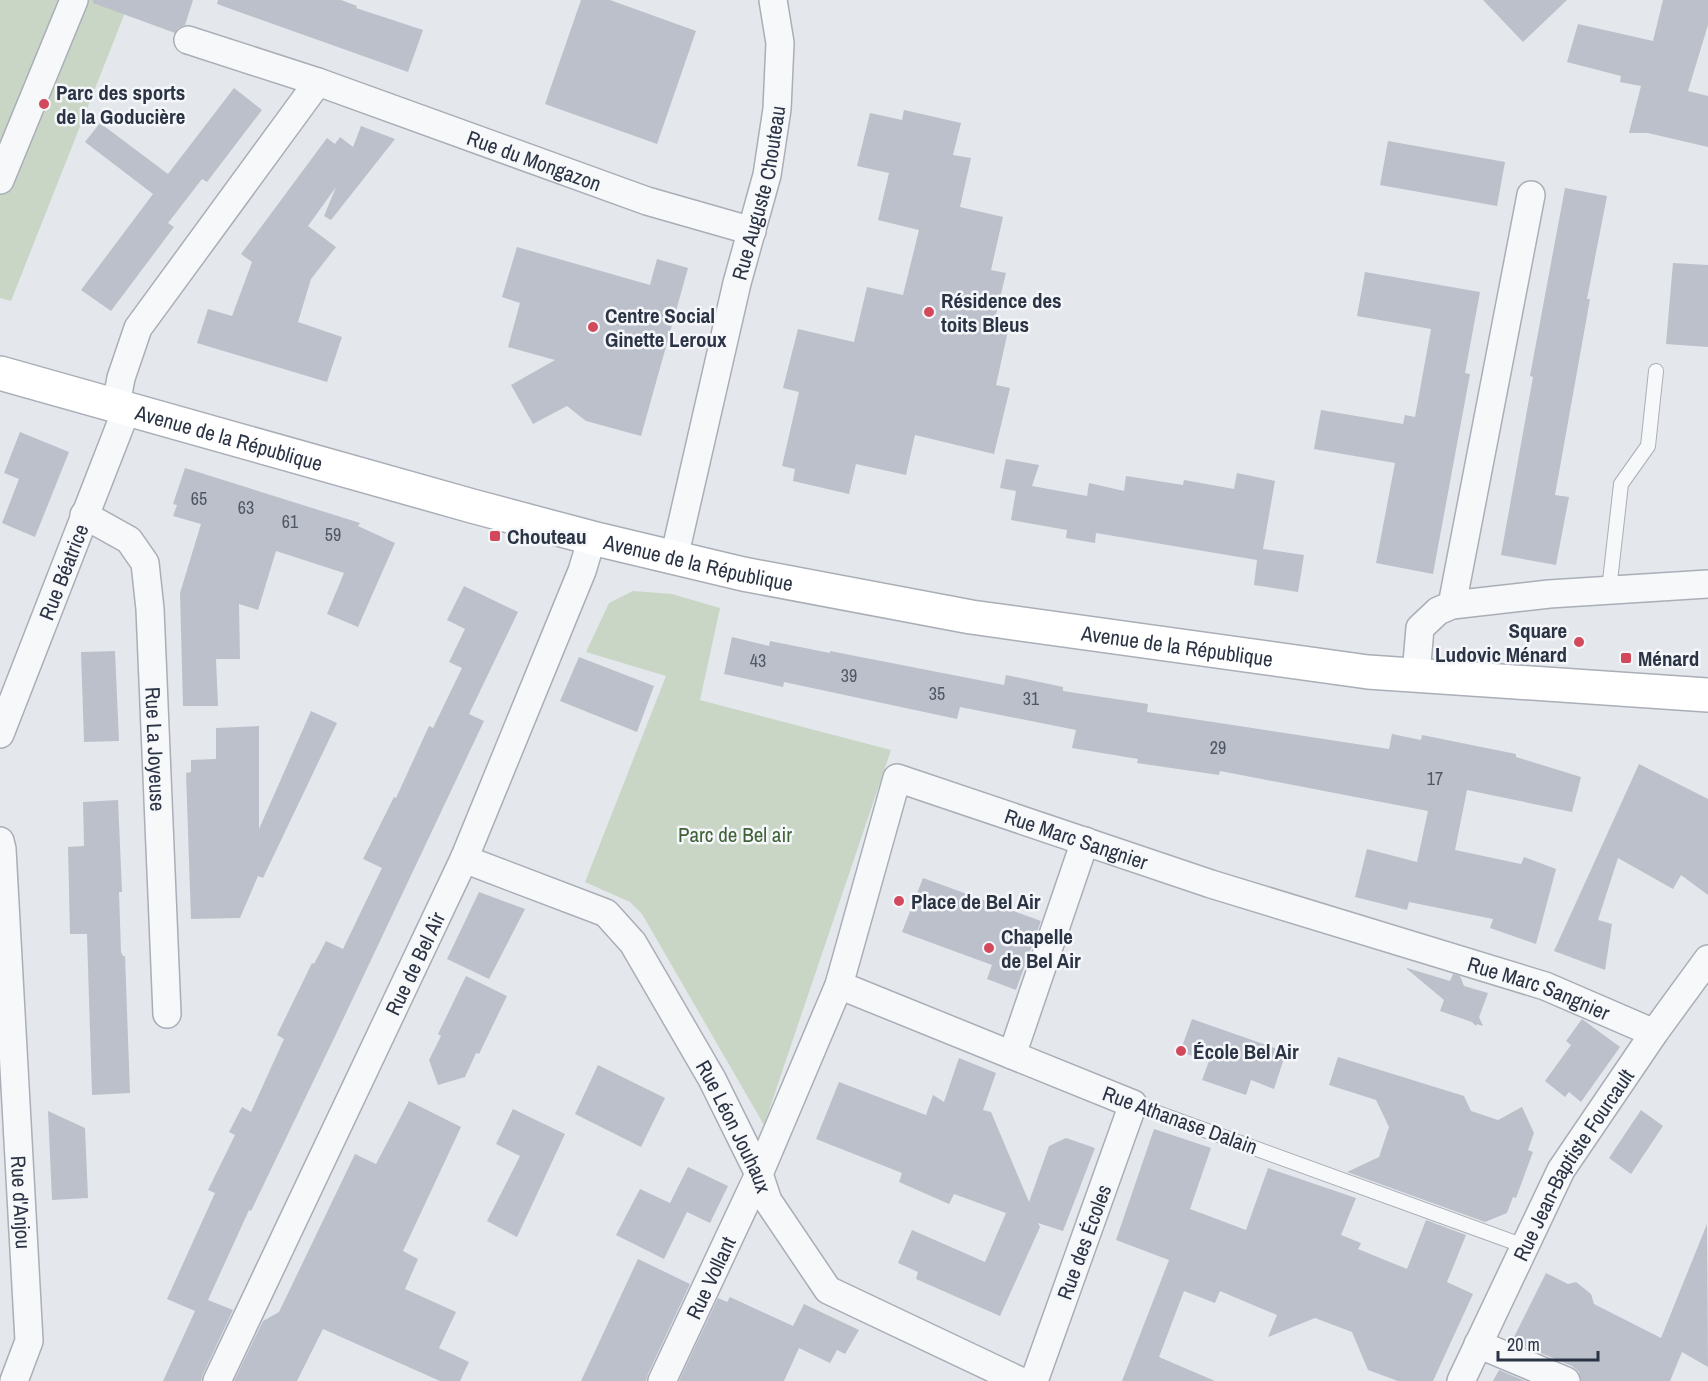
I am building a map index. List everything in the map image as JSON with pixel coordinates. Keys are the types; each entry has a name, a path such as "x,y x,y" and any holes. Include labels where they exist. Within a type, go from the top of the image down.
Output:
{"street":[{"path":"0,180 74,0"},
{"name":"Rue Auguste Chouteau","path":"674,558 737,284 767,175 777,109 780,43 773,0"},
{"name":"Rue du Mongazon","path":"188,40 318,82 646,201 752,231"},
{"path":"121,407 121,378 138,328 318,82"},
{"path":"1452,605 1531,195"},
{"name":"Avenue de la République","path":"0,373 592,538 743,574 971,617 1368,672 1708,695"},
{"name":"Rue Béatrice","path":"0,734 84,515 121,407"},
{"name":"Rue La Joyeuse","path":"84,515 129,540 145,563 150,609 167,1014"},
{"name":"Rue de Bel Air","path":"217,1381 464,859 582,571 592,538"},
{"path":"1416,674 1420,628 1438,611 1452,605 1549,594 1708,584"},
{"name":"Rue Marc Sangnier","path":"759,1174 839,985 897,778 1211,884 1545,986 1654,1033"},
{"name":"Rue d'Anjou","path":"0,841 29,1341 14,1381"},
{"path":"1012,1055 1085,841"},
{"name":"Rue Léon Jouhaux","path":"464,859 606,913 633,943 712,1079 759,1174 768,1201 828,1290 1020,1381"},
{"name":"Rue Jean-Baptiste Fourcault","path":"1461,1381 1561,1170 1654,1033 1708,959"},
{"name":"Rue Athanase Dalain","path":"839,985 1133,1104"},
{"name":"Rue des Écoles","path":"1034,1381 1133,1104"},
{"name":"Rue Vollant","path":"662,1381 759,1174"},
{"path":"1478,1344 1566,1381"}],"lane":[{"path":"1609,590 1621,484 1648,446 1656,371"},
{"name":"Rue Athanase Dalain","path":"1133,1104 1524,1246"}],"green space":[{"name":"Parc des sports de la Goducière","path":"0,0 130,0 11,301 0,298"},
{"name":"Parc de Bel air","path":"633,591 672,594 720,608 700,700 891,750 764,1125 642,914 630,902 585,882 666,676 586,652 609,603"}],"building":[{"path":"93,0 193,0 185,25 178,28 175,33 93,3"},
{"path":"218,0 341,0 357,6 356,8 423,30 408,72 217,4"},
{"path":"581,0 610,0 696,31 657,144 545,104"},
{"path":"1483,0 1567,0 1523,42"},
{"path":"1663,0 1708,0 1708,25 1688,91 1708,96 1708,147 1648,133 1629,133 1641,86 1620,82 1621,76 1567,62 1578,24 1653,41"},
{"path":"234,88 262,110 207,182 202,179 168,223 174,227 111,311 81,290 153,194 85,142 100,123 168,174"},
{"name":"Résidence des toits Bleus","path":"904,110 961,123 953,155 971,158 960,207 1003,217 991,270 1006,273 993,327 1008,331 996,385 1010,388 994,454 915,435 906,475 856,464 849,494 793,481 795,469 782,466 799,392 783,388 798,329 854,342 867,287 903,295 919,230 878,220 889,173 857,166 870,113 902,120"},
{"path":"361,126 395,139 331,220 324,216 336,187 308,226 336,247 311,279 298,322 342,337 327,382 197,343 208,309 232,316 252,262 241,254 327,138 335,144 340,137 353,147"},
{"path":"1388,141 1505,162 1497,206 1380,185"},
{"path":"1565,188 1607,196 1587,299 1590,299 1555,495 1569,497 1556,565 1501,555 1533,377 1530,376"},
{"name":"Centre Social Ginette Leroux","path":"517,247 650,285 657,259 688,268 641,436 586,421 567,406 533,424 511,385 555,360 508,347 520,303 502,297"},
{"path":"1673,263 1708,265 1708,347 1666,344"},
{"path":"1365,272 1480,292 1465,373 1470,374 1433,574 1376,563 1395,463 1314,449 1321,410 1403,424 1405,415 1415,417 1431,329 1357,316"},
{"path":"20,432 69,452 35,537 2,523 19,479 4,473"},
{"path":"1006,459 1039,465 1032,486 1087,496 1089,483 1124,491 1126,476 1183,485 1184,480 1234,489 1237,473 1275,481 1263,549 1304,555 1298,592 1254,585 1257,560 1096,533 1095,543 1066,538 1067,530 1011,520 1016,491 1000,488"},
{"path":"185,468 360,523 358,526 395,543 358,627 327,614 344,573 276,551 258,610 239,604 240,659 216,659 218,706 183,706 180,593 201,524 173,516 177,505 173,504"},
{"path":"464,586 518,612 469,714 484,721 208,1300 233,1310 201,1381 163,1381 195,1311 167,1299 215,1193 208,1190 235,1135 229,1132 242,1107 251,1112 284,1039 277,1035 312,963 314,964 326,941 343,949 382,868 363,859 394,797 396,798 429,726 433,728 462,668 449,662 465,629 447,620"},
{"path":"732,637 769,646 770,641 830,653 830,651 1004,685 1006,675 1063,687 1063,691 1148,704 1147,712 1389,749 1392,734 1421,740 1422,735 1516,754 1516,757 1581,777 1572,812 1467,790 1455,850 1521,864 1524,857 1556,869 1536,944 1490,928 1493,919 1409,902 1407,910 1355,897 1367,849 1417,862 1428,811 1220,771 1219,775 1137,763 1138,759 1072,748 1076,730 960,707 957,719 784,682 783,687 724,674"},
{"path":"115,651 119,741 84,742 81,652"},
{"path":"579,657 654,686 637,732 560,701"},
{"path":"311,711 337,723 263,878 258,876 240,918 191,919 186,773 191,772 191,760 216,759 216,728 259,726 259,829"},
{"path":"1639,764 1708,799 1708,895 1681,875 1673,889 1618,858 1598,920 1612,924 1605,970 1554,951"},
{"path":"118,800 122,892 119,892 121,952 125,956 130,1093 92,1095 87,934 70,934 68,847 84,846 83,802"},
{"name":"Chapelle de Bel Air","path":"923,878 1041,921 1016,990 987,979 992,965 902,932"},
{"path":"479,892 525,909 489,979 447,959"},
{"path":"1407,968 1450,981 1453,974 1460,976 1464,986 1488,993 1479,1017 1483,1026 1477,1024 1476,1026 1472,1022 1440,1011 1444,1000"},
{"path":"466,976 507,996 479,1054 476,1053 465,1077 438,1085 429,1060 441,1036 438,1034"},
{"path":"1192,1019 1286,1052 1274,1089 1251,1080 1246,1095 1202,1080 1209,1061 1180,1052"},
{"path":"1582,1019 1620,1047 1581,1102 1569,1092 1565,1097 1545,1081 1571,1045 1566,1041"},
{"path":"1338,1057 1464,1096 1471,1111 1498,1120 1522,1107 1534,1133 1528,1150 1533,1152 1516,1198 1513,1197 1507,1213 1485,1222 1347,1172 1379,1157 1389,1127 1376,1100 1329,1085"},
{"path":"959,1058 996,1073 983,1110 991,1112 1029,1202 1049,1146 1066,1138 1095,1148 1063,1231 1038,1223 1040,1227 1000,1316 916,1279 918,1272 898,1263 912,1230 985,1262 1006,1213 954,1194 949,1204 899,1182 902,1173 816,1139 839,1082 926,1115 933,1095 944,1102"},
{"path":"598,1065 665,1098 641,1147 575,1114"},
{"path":"409,1101 461,1127 403,1251 418,1259 405,1289 456,1312 439,1348 469,1362 460,1381 440,1381 323,1329 297,1381 234,1381 263,1321 279,1312 355,1154 376,1164"},
{"path":"513,1109 565,1134 517,1237 487,1221 520,1156 496,1144"},
{"path":"1641,1110 1663,1126 1631,1174 1609,1158"},
{"path":"48,1111 85,1128 88,1198 52,1200"},
{"path":"1154,1129 1211,1148 1190,1209 1246,1230 1268,1168 1356,1198 1341,1235 1361,1243 1358,1249 1407,1269 1426,1220 1466,1235 1447,1282 1473,1294 1433,1381 1398,1381 1368,1370 1352,1332 1315,1318 1268,1337 1277,1315 1220,1291 1215,1303 1184,1291 1159,1357 1215,1381 1122,1381 1169,1260 1116,1240"},
{"path":"688,1167 728,1186 710,1223 687,1212 664,1259 616,1235 640,1189 670,1203"},
{"path":"1707,1224 1708,1367 1682,1352 1670,1381 1581,1381 1579,1372 1572,1366 1512,1341 1546,1273 1568,1284 1576,1282 1591,1294 1594,1304 1661,1338"},
{"path":"638,1259 690,1284 646,1381 581,1381"},
{"path":"730,1297 793,1326 804,1304 859,1330 845,1354 837,1350 830,1363 799,1348 784,1381 679,1381 718,1298 727,1302"},
{"path":"1499,1370 1525,1381 1493,1381"}],"place":[{"name":"Parc des sports de la Goducière","path":"44,104"},
{"name":"Résidence des toits Bleus","path":"929,312"},
{"name":"Centre Social Ginette Leroux","path":"593,327"},
{"name":"Chouteau","path":"495,536"},
{"name":"Square Ludovic Ménard","path":"1579,642"},
{"name":"Ménard","path":"1626,658"},
{"name":"Place de Bel Air","path":"899,901"},
{"name":"Chapelle de Bel Air","path":"989,948"},
{"name":"École Bel Air","path":"1181,1051"}]}
